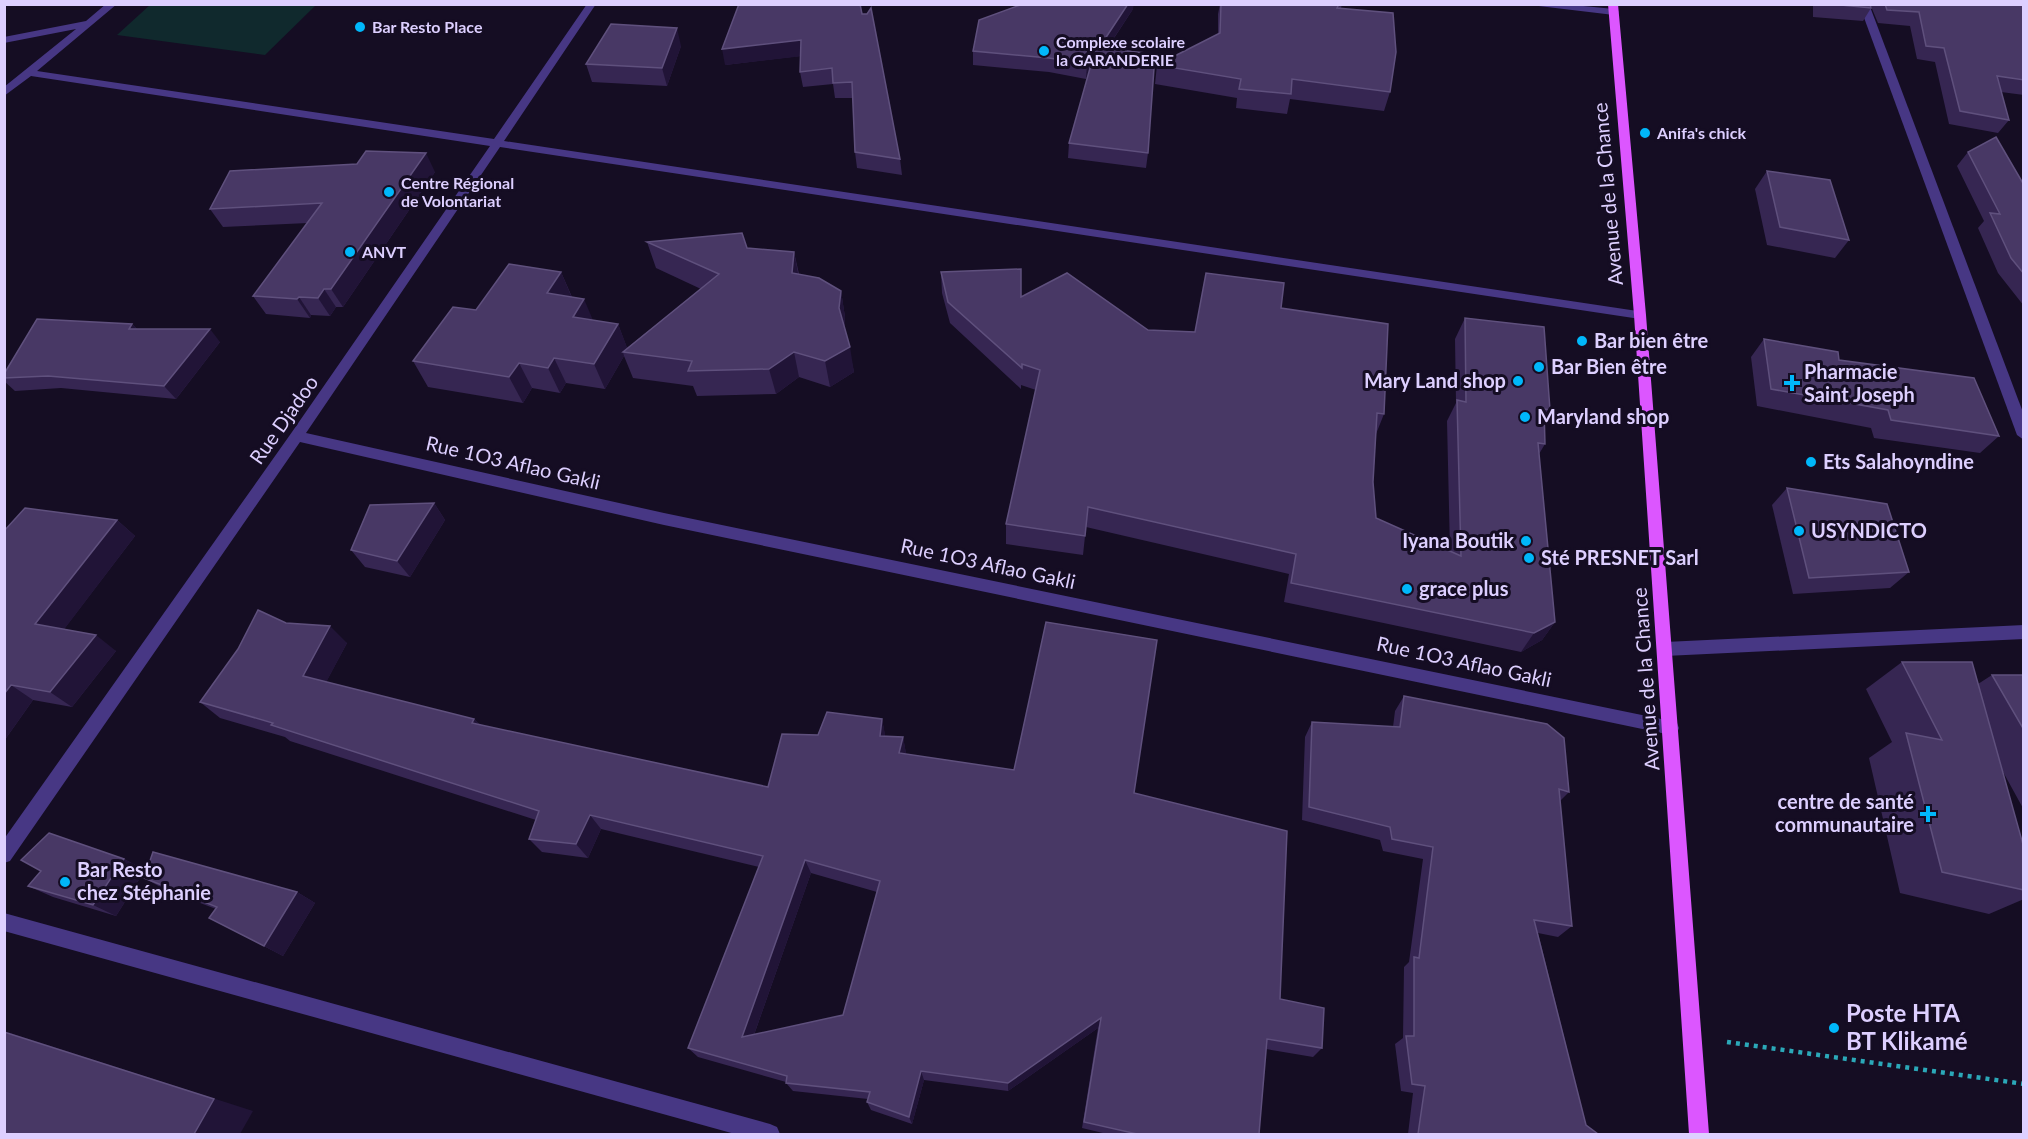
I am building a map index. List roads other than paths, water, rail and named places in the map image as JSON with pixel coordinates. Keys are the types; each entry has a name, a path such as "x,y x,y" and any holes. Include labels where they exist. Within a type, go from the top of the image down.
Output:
{"main road":[{"name":"Avenue de la Chance","path":"1613,8 1640,315 1699,1134"}],"street":[{"path":"4,93 112,4"},
{"name":"Rue Djadoo","path":"4,855 297,436 592,4"},
{"path":"1526,4 1613,8"},
{"path":"1864,4 2024,435"},
{"path":"4,40 90,24"},
{"path":"30,73 1640,315"},
{"name":"Rue 1O3 Aflao Gakli","path":"297,436 664,519 1671,728"},
{"path":"1665,649 2024,632"},
{"path":"4,922 770,1134"}],"place":[{"name":"Bar Resto Place","path":"360,27"},
{"name":"Complexe scolaire la GARANDERIE","path":"1044,51"},
{"name":"Anifa's chick","path":"1645,133"},
{"name":"Centre Régional de Volontariat","path":"389,192"},
{"name":"ANVT","path":"350,252"},
{"name":"Bar bien être","path":"1582,341"},
{"name":"Bar Bien être","path":"1539,367"},
{"name":"Mary Land shop","path":"1518,381"},
{"name":"Pharmacie Saint Joseph","path":"1792,383"},
{"name":"Maryland shop","path":"1525,417"},
{"name":"Ets Salahoyndine","path":"1811,462"},
{"name":"USYNDICTO","path":"1799,531"},
{"name":"Iyana Boutik","path":"1526,541"},
{"name":"Sté PRESNET Sarl","path":"1529,558"},
{"name":"grace plus","path":"1407,589"},
{"name":"centre de santé communautaire","path":"1928,814"},
{"name":"Bar Resto chez Stéphanie","path":"65,882"},
{"name":"Poste HTA BT Klikamé","path":"1834,1028"}]}
